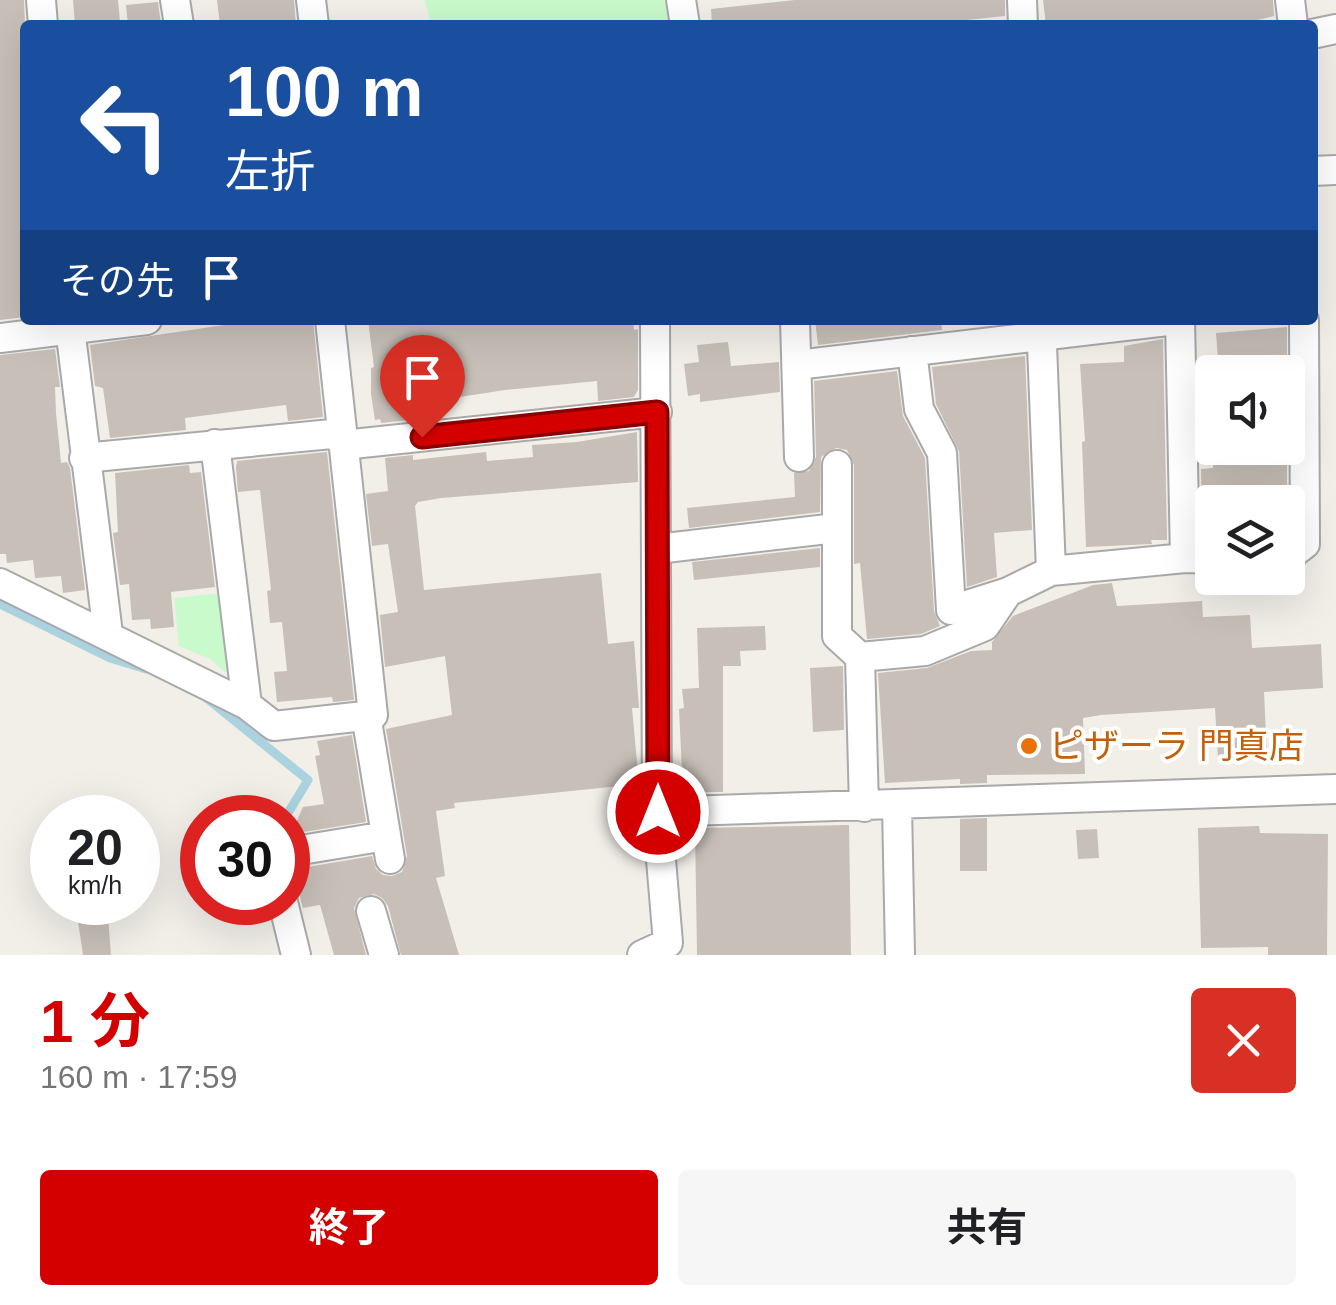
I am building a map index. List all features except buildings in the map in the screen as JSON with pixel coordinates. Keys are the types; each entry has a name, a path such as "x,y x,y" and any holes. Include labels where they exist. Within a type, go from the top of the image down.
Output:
{"street":[{"path":"681,0 690,0"},
{"path":"0,583 247,705 274,726 373,715 331,325"},
{"path":"642,955 668,943 658,812 655,325"},
{"path":"795,325 799,458"},
{"path":"797,365 912,351 1041,328 1092,325"},
{"path":"1178,325 1195,513"},
{"path":"1304,325 1305,485"},
{"path":"0,338 69,326 108,634"},
{"path":"1041,328 1051,571"},
{"path":"912,351 919,410 942,453 951,610 1008,592 1051,571 1195,558"},
{"path":"84,458 215,444 343,439 657,412"},
{"path":"215,444 247,705"},
{"path":"837,465 836,636 860,657 924,651 986,626 1008,592"},
{"path":"657,549 836,528"},
{"path":"860,657 864,807"},
{"path":"310,851 388,848 366,716"},
{"path":"658,812 1336,789"},
{"path":"896,806 900,955"},
{"path":"371,911 384,955"},
{"path":"289,925 296,955"}],"green space":[{"path":"425,0 664,0 669,20 430,20"},
{"path":"231,592 240,670 225,672 210,659 179,646 174,598"}],"waterway":[{"path":"0,604 110,658 146,669"},
{"path":"204,696 308,780 299,795"}],"place":[{"name":"ピザーラ 門真店","path":"1029,746"}],"route":[{"path":"422,437 657,412 658,812"}]}
